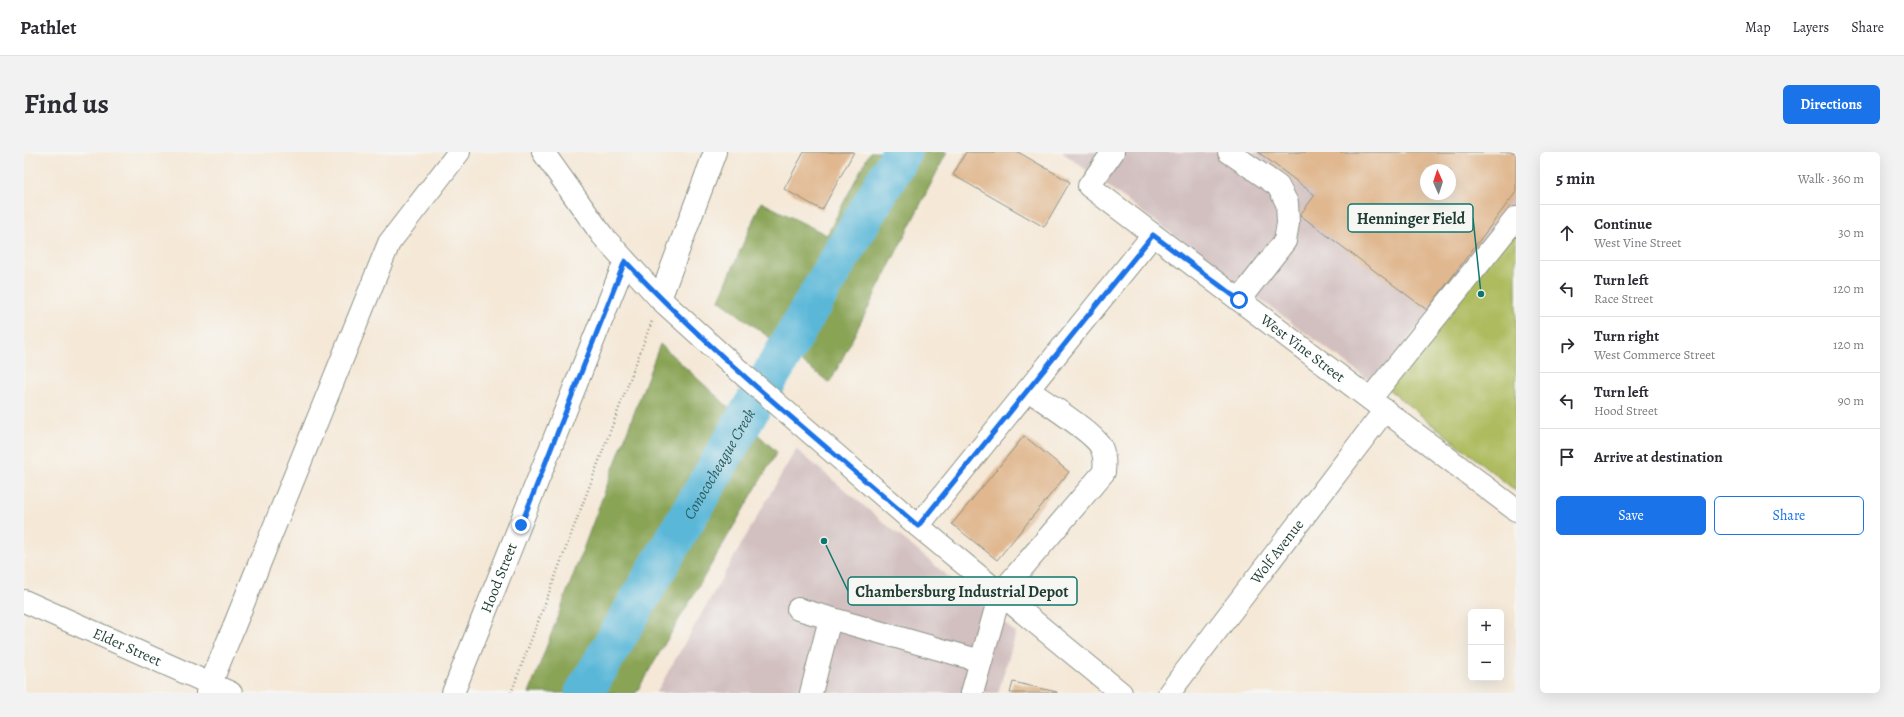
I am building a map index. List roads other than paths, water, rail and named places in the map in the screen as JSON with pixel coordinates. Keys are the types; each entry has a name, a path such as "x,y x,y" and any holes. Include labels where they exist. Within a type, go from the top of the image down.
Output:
{"street":[{"path":"208,688 389,243 459,152"},
{"path":"543,152 580,206 625,261 660,299 918,526 1121,693"},
{"path":"660,299 715,152"},
{"name":"West Vine Street","path":"1113,152 1089,186 1516,510"},
{"path":"1229,152 1278,186 1287,203 1288,223 1285,242 1239,300"},
{"name":"Wolf Avenue","path":"1169,693 1377,405 1516,218"},
{"path":"918,526 1153,235"},
{"name":"Hood Street","path":"453,693 625,261"},
{"path":"972,693 1000,594 1104,472 1105,458 1103,452 1092,436 1028,390"},
{"name":"Elder Street","path":"24,601 208,688 231,693"},
{"path":"798,610 981,661"},
{"path":"812,693 830,618"}],"waterway":[{"name":"Conococheague Creek","path":"584,693 902,152"}],"place":[{"name":"Henninger Field","path":"1481,294"},
{"name":"Chambersburg Industrial Depot","path":"824,541"}]}
